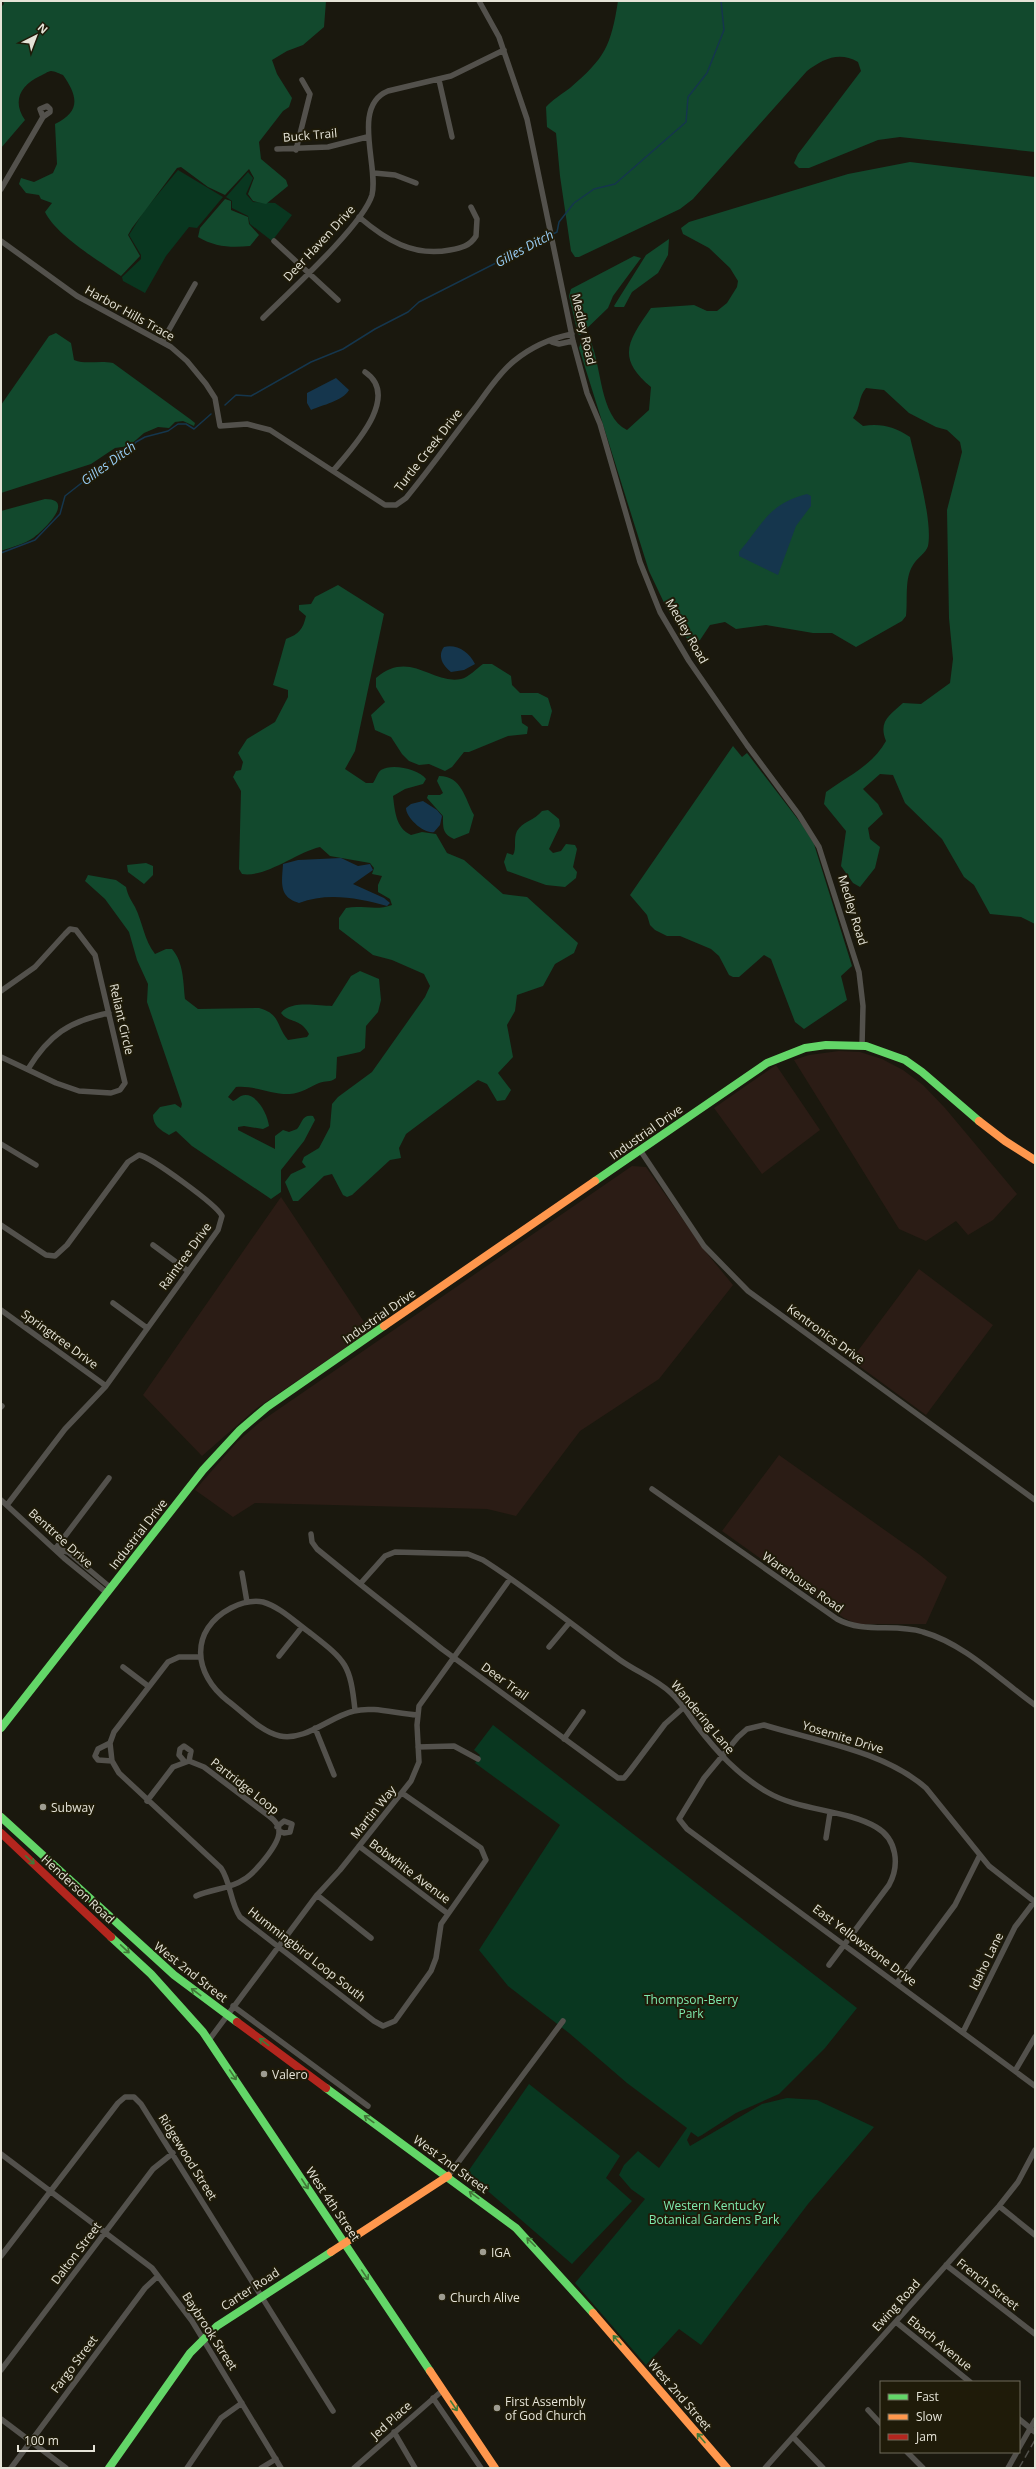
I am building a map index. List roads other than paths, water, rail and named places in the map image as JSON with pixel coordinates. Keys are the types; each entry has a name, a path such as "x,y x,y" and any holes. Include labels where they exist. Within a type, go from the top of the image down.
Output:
{"main road":[{"name":"Industrial Drive","path":"1,1728 203,1470 240,1430 259,1414 751,1073 781,1055 814,1046 839,1043 862,1046"},
{"path":"862,1046 897,1057 916,1068 998,1138 1035,1160"},
{"name":"Henderson Road","path":"1,1817 118,1926"},
{"name":"Henderson Road","path":"1,1833 139,1962"},
{"name":"West 2nd Street","path":"118,1926 174,1975 505,2219 535,2246 727,2468"},
{"name":"West 4th Street","path":"139,1962 170,1993 209,2040 495,2468"},
{"name":"Carter Road","path":"109,2468 166,2384 203,2339 225,2321 262,2296 448,2176"}],"street":[{"name":"Medley Road","path":"479,1 504,50 527,119 572,334 587,393 600,424 631,534 660,612 704,685 799,815 819,847 859,972 863,1006 862,1046"},
{"name":"Deer Haven Drive","path":"263,318 359,217 371,196 374,173 368,137 372,109 380,96 388,91 439,80 458,74 504,50"},
{"path":"296,150 310,94 302,80"},
{"path":"439,80 452,137"},
{"path":"1,189 43,117"},
{"name":"Buck Trail","path":"277,149 296,150 328,147 368,137"},
{"path":"374,173 395,175 416,184"},
{"path":"359,217 380,235 399,245 420,251 444,251 465,246 476,236 477,220 471,207"},
{"name":"Harbor Hills Trace","path":"1,241 77,296 162,342 187,361 206,384 215,398 220,426"},
{"path":"274,241 338,300"},
{"path":"162,342 195,284"},
{"name":"Turtle Creek Drive","path":"220,426 247,424 270,430 334,471 379,503 391,506 402,502 503,372 525,353 537,346 552,342 558,337 572,334"},
{"name":"Turtle Creek Drive","path":"552,342 559,344 574,341"},
{"path":"334,471 366,429 375,410 377,386 374,379 365,372"},
{"name":"Reliant Circle","path":"1,991 35,967 64,934 73,929 82,936 95,955 125,1079 120,1090 101,1093 79,1091 56,1083 1,1057"},
{"path":"28,1069 41,1049 58,1033 80,1020 109,1013"},
{"path":"1,1144 36,1165"},
{"name":"Kentronics Drive","path":"640,1150 704,1246 748,1291 1035,1500"},
{"name":"Raintree Drive","path":"1,1225 46,1255 55,1256 67,1245 128,1162 135,1156 144,1156 208,1201 222,1216 221,1225 106,1386 65,1429 7,1505"},
{"path":"153,1245 188,1271"},
{"path":"113,1303 147,1328"},
{"name":"Springtree Drive","path":"1,1310 106,1386"},
{"path":"56,1548 109,1478"},
{"name":"Warehouse Road","path":"652,1490 837,1619 861,1627 916,1630 942,1638 964,1652 1035,1705"},
{"name":"Benttree Drive","path":"1,1500 56,1548 109,1591"},
{"name":"Deer Trail","path":"310,1534 312,1542 317,1549 360,1584 453,1657 621,1779 629,1772 666,1724 683,1708"},
{"name":"Wandering Lane","path":"360,1584 385,1556 401,1552 468,1554 483,1560 628,1666 661,1684 673,1694 721,1757 768,1793 830,1813 862,1821 881,1830 890,1840 896,1860 895,1873 889,1885 845,1945 828,1965"},
{"path":"242,1574 247,1602"},
{"name":"Martin Way","path":"209,2040 317,1895 402,1793 418,1769 417,1715 426,1694 510,1579"},
{"path":"356,1710 352,1681 348,1666 338,1654 269,1604 247,1602 226,1610 210,1623 203,1638 201,1657 205,1675 218,1693 263,1729 275,1735 288,1737 315,1728 356,1710 417,1715"},
{"path":"550,1647 569,1622"},
{"path":"279,1656 302,1627"},
{"path":"110,1743 98,1749 95,1756 98,1760 112,1761 110,1743 116,1727 163,1667 173,1659 201,1657"},
{"path":"123,1667 148,1686"},
{"path":"564,1739 583,1712"},
{"name":"Yosemite Drive","path":"681,1823 680,1816 721,1757 747,1729 764,1725 873,1756 917,1780 926,1788 980,1856 994,1871 1035,1902"},
{"path":"315,1728 334,1775"},
{"path":"418,1747 454,1746 478,1759"},
{"name":"Hummingbird Loop South","path":"112,1761 119,1773 217,1863 224,1873 232,1902 240,1917 374,2021 383,2026 392,2024 431,1971 436,1958 439,1930 447,1913"},
{"name":"Partridge Loop","path":"147,1800 173,1767 187,1761 204,1767 269,1816 278,1829 274,1846 254,1872 244,1880 196,1896"},
{"path":"402,1793 483,1851 486,1860 447,1913"},
{"path":"826,1838 830,1813"},
{"name":"East Yellowstone Drive","path":"681,1823 1035,2086"},
{"name":"Bobwhite Avenue","path":"359,1846 447,1913"},
{"path":"897,1983 955,1905 980,1856"},
{"path":"317,1895 371,1938"},
{"name":"Idaho Lane","path":"963,2032 1015,1927 1035,1902"},
{"name":"West 2nd Street","path":"233,2006 368,2106"},
{"path":"448,2176 563,2021"},
{"path":"1015,2071 1035,2037"},
{"path":"345,2101 352,2094"},
{"name":"Ridgewood Street","path":"1,2256 106,2118 125,2097 134,2097 141,2104 172,2153 332,2411"},
{"name":"Ewing Road","path":"765,2468 999,2206 1018,2182 1035,2150"},
{"name":"Dalton Street","path":"1,2370 153,2169 172,2153"},
{"name":"Baybrook Street","path":"1,2154 104,2233 142,2260 158,2276 203,2339 281,2468"},
{"path":"999,2206 1035,2235"},
{"name":"French Street","path":"946,2265 1035,2334"},
{"name":"Fargo Street","path":"11,2468 145,2288 158,2276"},
{"name":"Ebach Avenue","path":"896,2322 969,2381"},
{"name":"Jed Place","path":"354,2468 443,2390"},
{"path":"434,2398 480,2468"},
{"path":"187,2468 221,2418 242,2403"},
{"path":"868,2410 880,2423"},
{"path":"1,2419 66,2468"},
{"path":"1020,2420 1033,2430"},
{"path":"1020,2447 1033,2430 1035,2420"},
{"path":"394,2432 415,2468"},
{"path":"793,2437 823,2468"},
{"path":"908,2453 923,2468"},
{"path":"1008,2468 1016,2453"},
{"path":"261,2468 276,2459"}],"water":[{"path":"336,378 349,390 346,394 337,400 311,410 307,403 307,393"},
{"path":"807,494 811,496 811,506 796,526 778,575 739,556 739,552 775,509 783,503"},
{"path":"449,646 462,650 475,664 464,670 451,672 442,661 441,654 444,647"},
{"path":"423,801 437,810 442,816 440,825 434,832 421,828 412,821 407,812 406,808 411,804"},
{"path":"341,858 358,866 370,864 373,870 353,884 384,898 390,903 387,906 343,897 332,897 299,903 292,900 284,893 282,883 283,864 298,860"}],"waterway":[{"name":"Gilles Ditch","path":"553,234 557,232 559,222 574,203 594,189 615,184 686,122 688,97 707,73 724,30 721,1"},
{"name":"Gilles Ditch","path":"225,405 236,395 251,396 311,362 343,349 375,329 408,312 419,302 549,236"},
{"name":"Gilles Ditch","path":"1,553 35,540 60,514 65,496 121,452 128,452 136,442 145,437 168,431 178,424 186,424 194,429 211,414"}],"railway":[{"path":"1019,2468 1035,2440"}],"place":[{"name":"Subway","path":"43,1807"},
{"name":"Valero","path":"264,2074"},
{"name":"IGA","path":"483,2252"},
{"name":"Church Alive","path":"442,2297"},
{"name":"First Assembly of God Church","path":"497,2408"}],"park label":[{"name":"Thompson-Berry Park","path":"691,2006"},
{"name":"Western Kentucky Botanical Gardens Park","path":"714,2212"}]}
